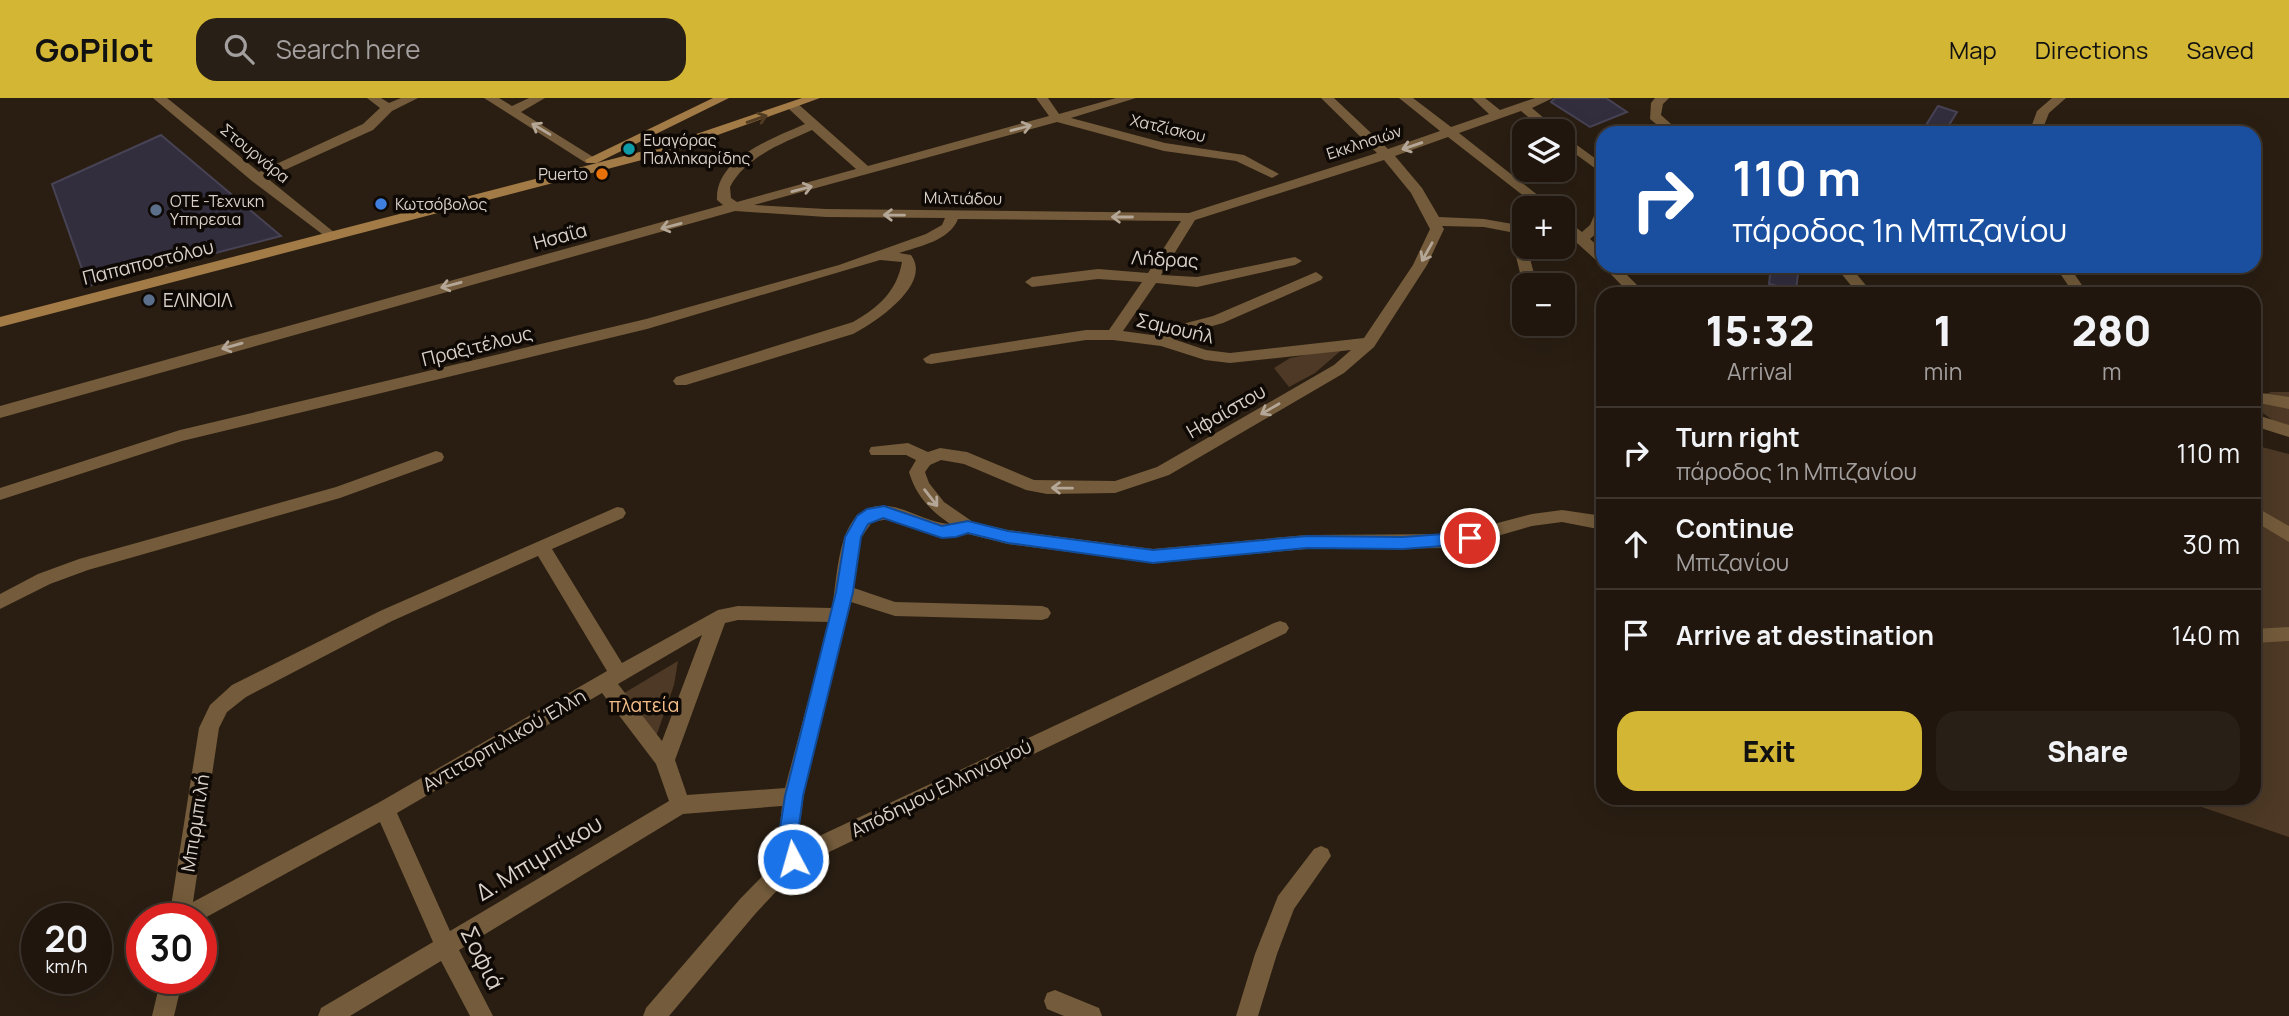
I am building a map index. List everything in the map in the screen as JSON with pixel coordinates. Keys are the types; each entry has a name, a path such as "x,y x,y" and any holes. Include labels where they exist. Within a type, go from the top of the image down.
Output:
{"main road":[{"path":"551,179 723,98"},
{"path":"551,179 660,151 814,98"},
{"path":"644,135 643,141 649,147 660,151"},
{"name":"Παπαποστόλου","path":"0,322 551,179"}],"street":[{"name":"Στουρνάρα","path":"159,98 330,236"},
{"path":"373,98 388,108"},
{"path":"257,178 368,127 388,108 412,98"},
{"path":"490,98 591,160"},
{"path":"512,111 539,98"},
{"path":"1042,98 1056,118"},
{"name":"Ησαΐα","path":"0,412 1130,98"},
{"path":"1327,98 1413,185 1434,221 1466,221 1512,229"},
{"path":"1405,98 1531,196"},
{"path":"1478,98 1499,116"},
{"name":"Εκκλησιών","path":"1190,217 1385,155 1547,98"},
{"path":"1663,98 1657,103 1654,116 1666,126"},
{"path":"2038,126 2043,111 2060,98"},
{"path":"793,106 866,171"},
{"path":"1523,107 1538,119"},
{"name":"Χατζίσκου","path":"1056,118 1136,141 1239,158 1272,174"},
{"path":"736,207 722,195 725,184 736,170 761,149 815,124"},
{"path":"1575,148 1596,165"},
{"name":"Μιλτιάδου","path":"736,207 825,214 1190,217"},
{"name":"Πραξιτέλους","path":"0,494 180,436 634,328 877,258 938,233 949,225 953,215"},
{"path":"1113,335 1190,217"},
{"name":"Ηφαίστου","path":"877,451 908,449 927,459 940,454 956,455 1032,486 1047,488 1086,489 1127,484 1163,471 1353,359 1369,343 1428,250 1436,234 1434,221"},
{"path":"1575,237 1596,228"},
{"path":"1575,233 1596,253"},
{"path":"681,381 848,330 872,318 894,298 909,265 908,260 902,257 877,258"},
{"name":"Λήδρας","path":"1032,282 1098,274 1197,282 1295,261"},
{"path":"1616,273 1632,287"},
{"path":"1848,273 1860,287"},
{"path":"1162,341 1172,332 1227,316 1316,276"},
{"name":"Σαμουήλ","path":"931,359 1086,335 1113,335 1162,341 1205,355 1230,358 1369,343"},
{"path":"2261,398 2289,403"},
{"path":"2261,422 2289,431"},
{"path":"0,602 44,579 85,564 340,492 436,457"},
{"path":"927,459 917,472 925,490 944,513 968,527 1008,537 1140,555 1169,556 1307,542 1456,541 1532,520 1562,516 1596,522"},
{"path":"793,859 788,841 794,796 845,592 853,537 862,520 872,513 884,512 942,532 968,527"},
{"path":"617,513 541,547 611,677 665,760 680,805"},
{"path":"2261,517 2289,535"},
{"name":"Μπιρμπιλή","path":"183,903 209,728 212,716 221,703 239,691 386,615 541,547"},
{"path":"845,592 894,609 1042,613"},
{"name":"Αντιτορπιλικού Έλλη","path":"211,903 385,809 718,617 738,613 838,615"},
{"path":"665,760 718,617"},
{"name":"Απόδημου Ελληνισμού","path":"653,1016 748,906 793,859 1280,628"},
{"path":"2261,636 2289,634"},
{"name":"Δ. Μπιμπίκου","path":"329,1016 680,805 794,796"},
{"name":"Σοφιά","path":"385,809 445,945 482,1016"},
{"path":"1247,1016 1286,902 1321,856"},
{"path":"163,1016 168,994"},
{"path":"1055,1001 1091,1016"}],"green space":[{"path":"1345,347 1315,373 1289,387 1274,368 1290,358"},
{"path":"2271,392 2289,392 2289,433 2261,411 2261,396"},
{"path":"2261,447 2289,454 2289,837 2196,805 2261,805"},
{"name":"πλατεία","path":"678,661 674,685 651,751 614,699"}],"building":[{"path":"1555,98 1606,98 1627,112 1590,127 1551,102"},
{"path":"1938,106 1957,112 1948,126 1925,126"},
{"name":"ΟΤΕ -Τεχνικη Υπηρεσια","path":"161,135 281,236 88,286 52,184"},
{"path":"1770,273 1798,273 1796,287 1769,284"}],"place":[{"name":"Ευαγόρας Παλληκαρίδης","path":"629,149"},
{"name":"Puerto","path":"602,174"},
{"name":"Κωτσόβολος","path":"381,204"},
{"name":"ΟΤΕ -Τεχνικη Υπηρεσια","path":"156,210"},
{"name":"ΕΛΙΝΟΙΛ","path":"149,300"}],"route":[{"path":"793,859 788,841 794,796 845,592 853,537 862,520 872,513 884,512 942,532 968,527 1008,537 1153,556 1188,555 1307,542 1403,543 1470,538"}]}
